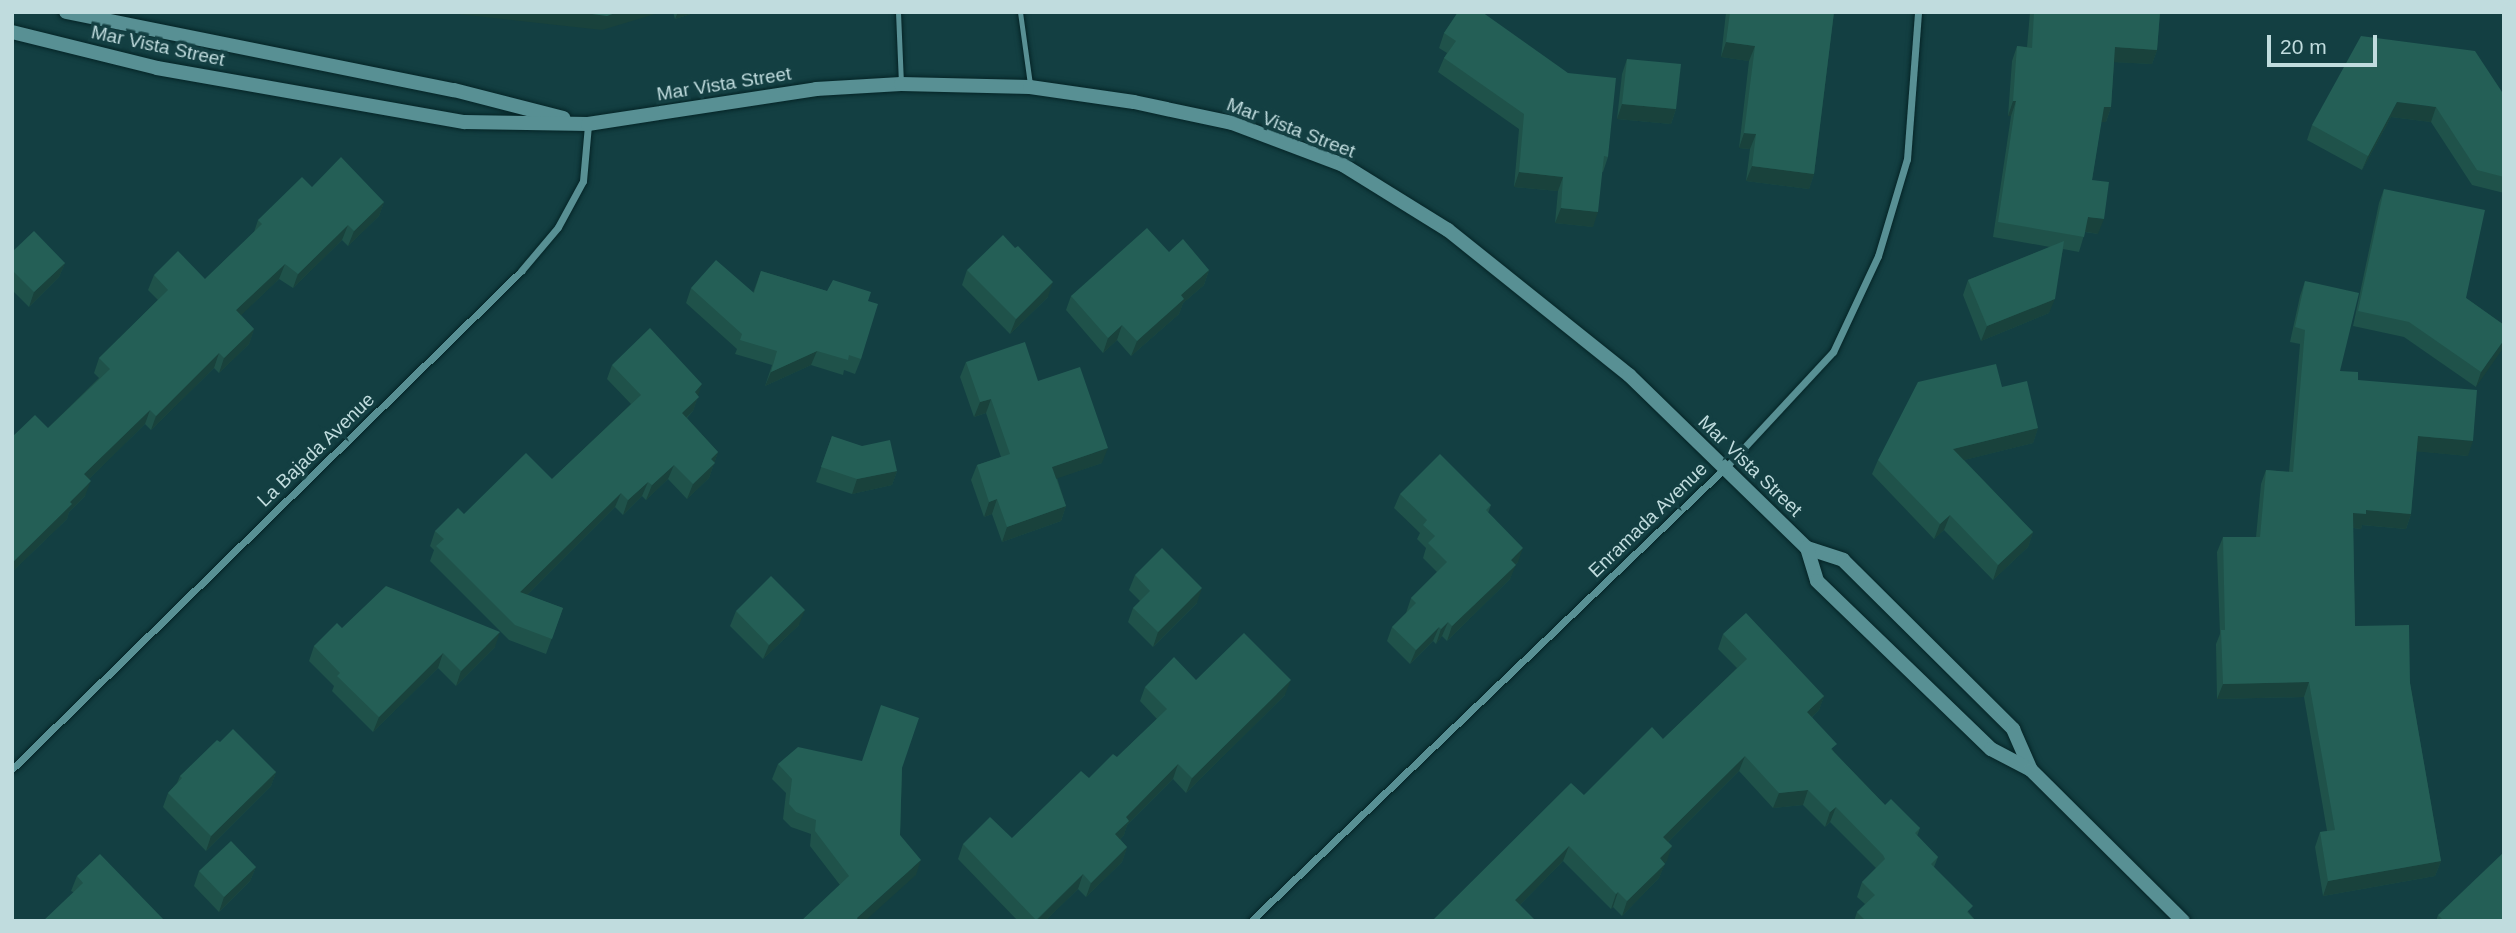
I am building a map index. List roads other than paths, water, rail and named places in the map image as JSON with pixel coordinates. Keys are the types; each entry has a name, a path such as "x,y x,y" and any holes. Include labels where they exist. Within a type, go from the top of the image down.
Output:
{"street":[{"name":"Mar Vista Street","path":"66,12 454,90 589,124"},
{"name":"Enramada Avenue","path":"1251,921 1726,467 1833,352 1878,256 1907,159 1918,12"},
{"name":"Mar Vista Street","path":"12,32 157,68 464,122 589,124 816,89 901,84 1031,88 1134,102 1232,123 1343,165 1459,239 1629,375 1807,548 1843,560 1853,569 2013,729 2031,770"},
{"name":"La Bajada Avenue","path":"12,769 522,271 558,227 583,181 589,124"},
{"name":"Mar Vista Street","path":"1807,548 1817,581 1991,749 2031,770 2183,921"}],"lane":[{"path":"898,12 901,84"},
{"path":"1020,12 1031,88"}]}
